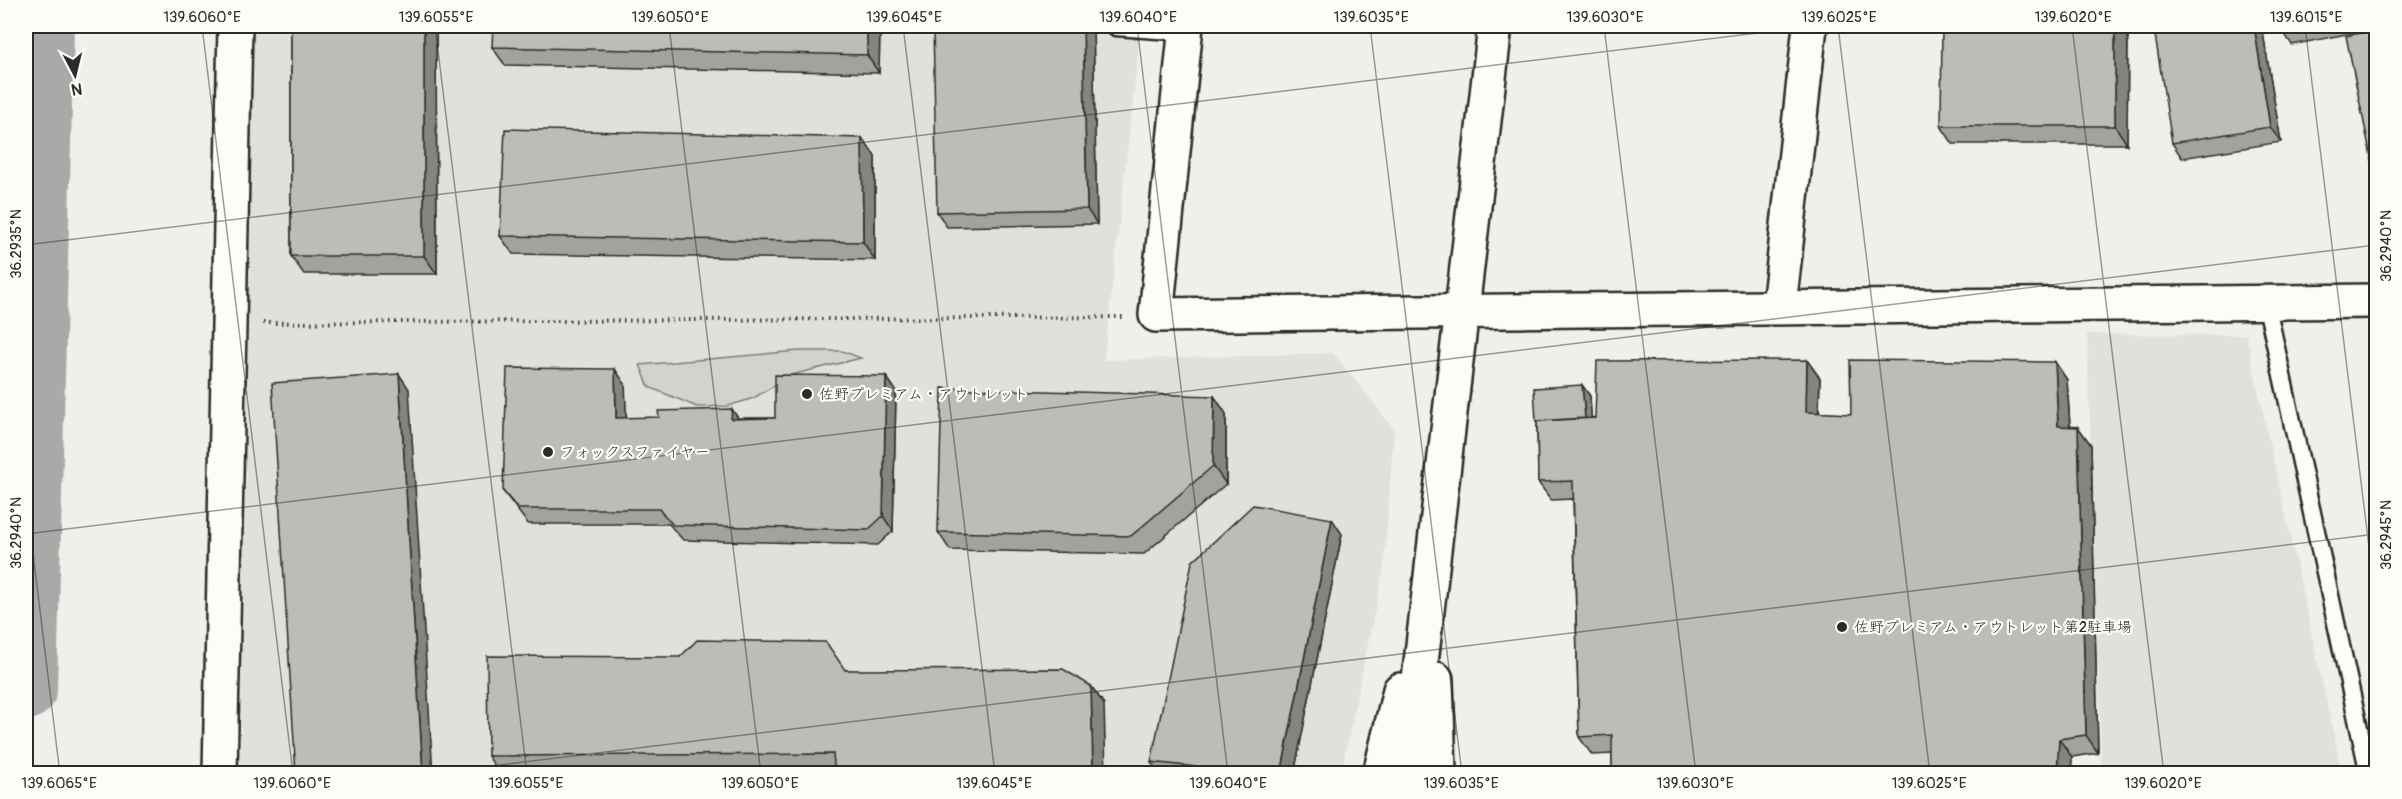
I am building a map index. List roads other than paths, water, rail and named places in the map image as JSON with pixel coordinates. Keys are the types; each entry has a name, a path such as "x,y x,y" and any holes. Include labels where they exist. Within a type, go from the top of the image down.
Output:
{"street":[{"path":"220,774 235,26"},
{"path":"1408,774 1495,26"},
{"path":"1779,307 1810,26"},
{"path":"1186,29 1156,315 2376,301"},
{"path":"1380,774 1432,563"},
{"path":"1432,563 1439,774"}],"lane":[{"path":"1116,26 1140,30 1186,29"},
{"path":"2265,302 2369,774"}],"waterway":[{"path":"26,689 43,26"}],"place":[{"name":"佐野プレミアム・アウトレット","path":"807,394"},
{"name":"フォックスファイヤー","path":"548,452"},
{"name":"佐野プレミアム・アウトレット第2駐車場","path":"1842,627"}]}
